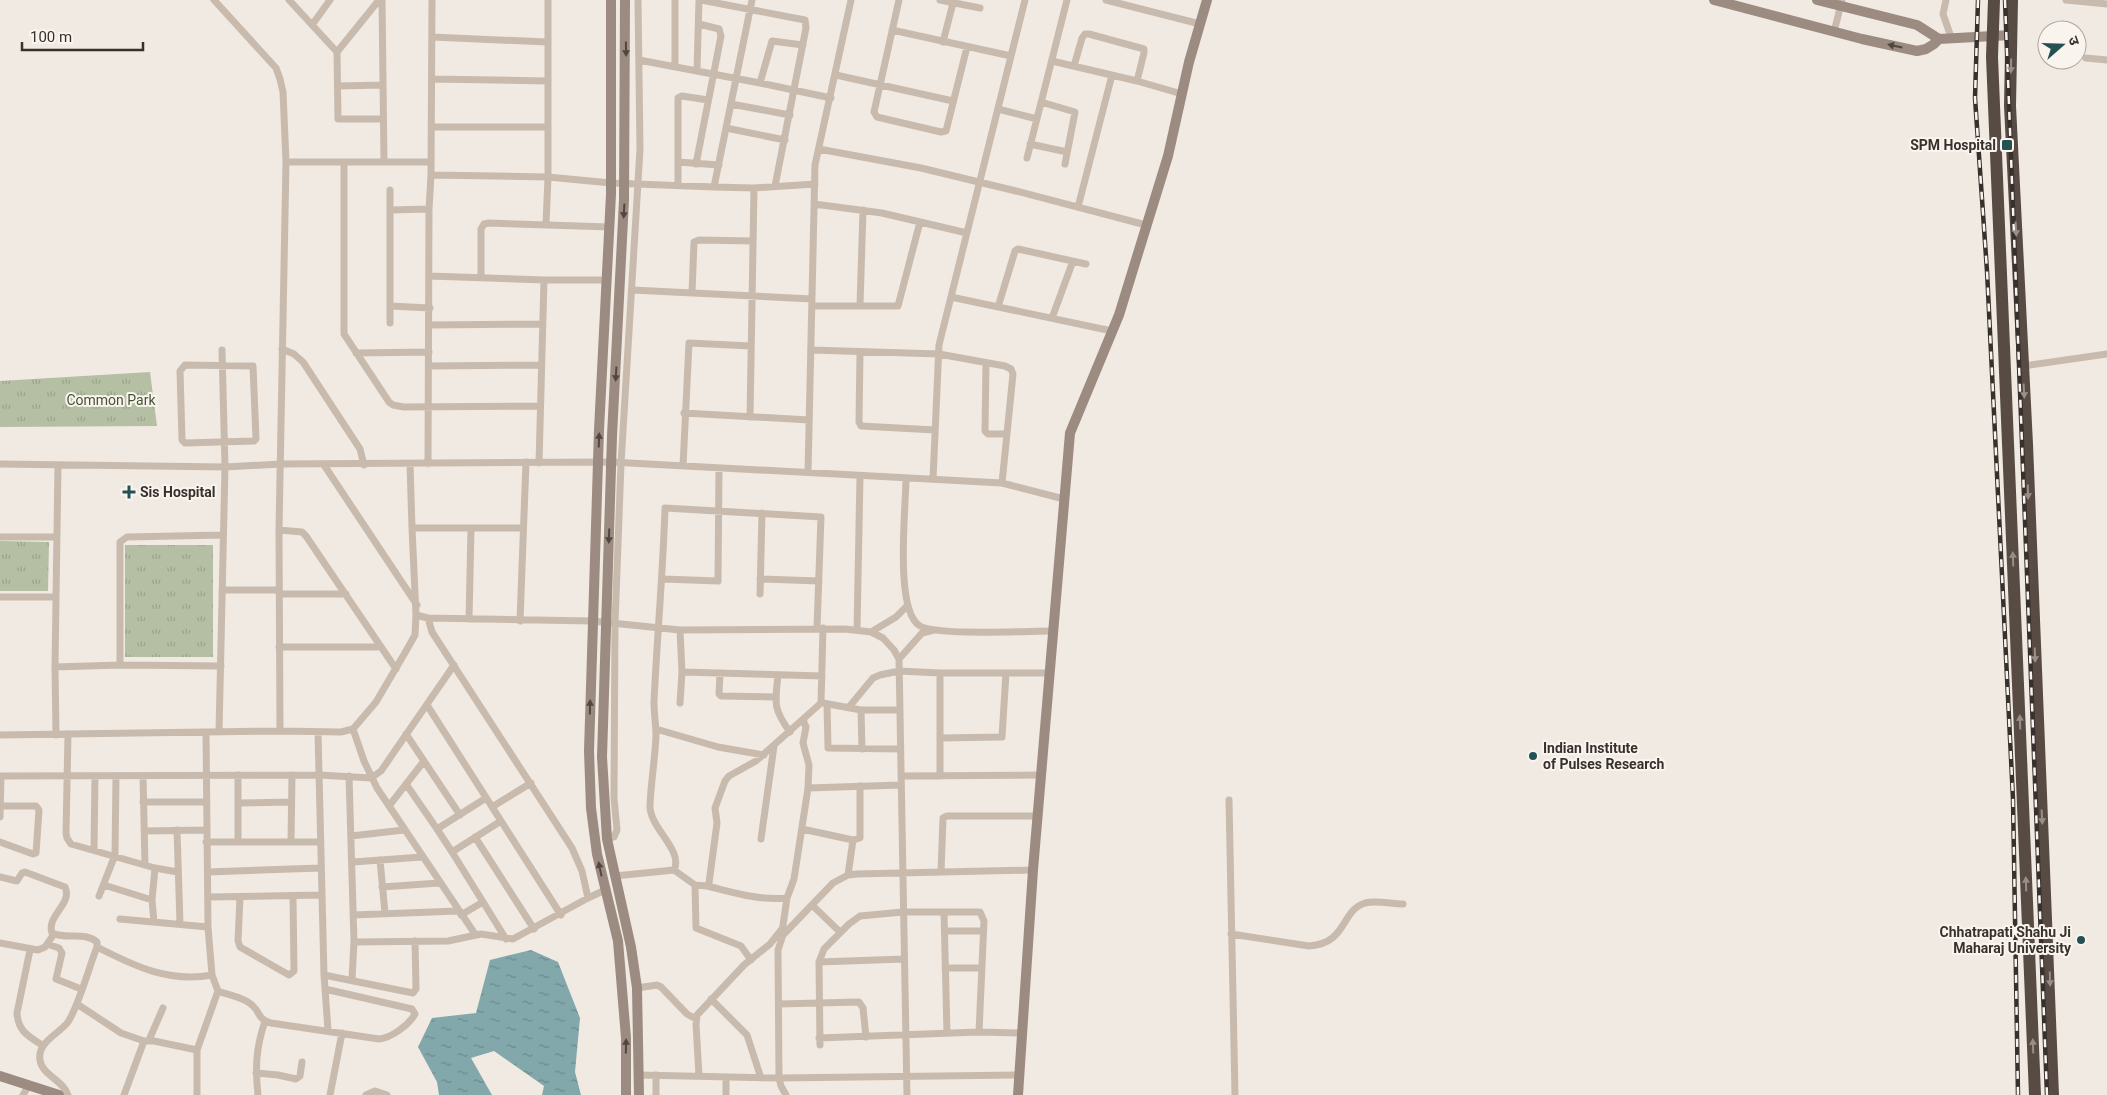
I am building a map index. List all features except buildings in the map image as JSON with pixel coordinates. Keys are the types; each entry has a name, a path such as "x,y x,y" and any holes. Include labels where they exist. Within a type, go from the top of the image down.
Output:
{"highway":[{"path":"1994,0 1992,57 2035,1095"},
{"path":"2012,0 2010,106 2023,366 2053,1095"},
{"path":"2012,533 2030,531"}],"street":[{"path":"214,0 276,68 282,92 286,162 279,530 280,731"},
{"path":"289,0 337,52 338,119 384,119"},
{"path":"312,25 330,0"},
{"path":"337,52 381,0"},
{"path":"381,0 384,162"},
{"path":"428,464 430,308 428,209 432,127 432,0"},
{"path":"546,224 548,177 548,0"},
{"path":"611,0 610,227 598,462 589,751 591,798 597,854 618,941 626,1038 626,1095"},
{"path":"625,0 624,183 616,463 610,623 602,757 607,840 631,947 637,988 639,1095"},
{"path":"616,463 632,290 639,183 638,0"},
{"path":"675,0 675,66"},
{"path":"697,70 700,0 805,20 806,28 795,90 775,186"},
{"path":"714,187 752,0"},
{"path":"808,472 815,165 851,0"},
{"path":"899,0 874,112 878,117 941,132 946,130 968,47"},
{"path":"940,0 980,8"},
{"path":"933,478 939,345 1025,0"},
{"path":"1027,158 1067,0"},
{"path":"1106,0 1200,24"},
{"path":"1141,9 1143,0"},
{"path":"1018,1095 1032,870 1070,434 1112,331 1146,226 1168,156 1207,0"},
{"path":"1714,0 1834,32 1916,51 1926,49 1939,39"},
{"path":"1818,0 1841,3 1917,26 1939,39 2011,35"},
{"path":"1946,0 1942,14 1960,37"},
{"path":"2066,0 2107,4"},
{"path":"943,42 953,3"},
{"path":"1834,32 1841,3"},
{"path":"696,164 721,32 716,27 699,24"},
{"path":"892,30 1011,56"},
{"path":"1074,66 1082,38 1085,34 1089,34 1144,48 1137,81"},
{"path":"432,37 547,42"},
{"path":"760,82 772,41 803,45"},
{"path":"2087,58 2107,60"},
{"path":"639,60 760,82 831,98"},
{"path":"1052,61 1137,81 1182,94"},
{"path":"836,75 953,101"},
{"path":"1078,207 1112,75"},
{"path":"432,79 548,81"},
{"path":"338,86 383,85"},
{"path":"678,185 678,98 682,96 708,100"},
{"path":"1041,102 1075,112 1065,164"},
{"path":"731,104 790,115"},
{"path":"998,109 1036,119"},
{"path":"432,127 548,127"},
{"path":"726,128 784,140"},
{"path":"1030,144 1067,152"},
{"path":"819,150 921,168 1146,226"},
{"path":"286,162 431,162"},
{"path":"344,162 342,324 344,334 389,402 393,405 404,407 540,406"},
{"path":"678,162 718,165"},
{"path":"431,175 548,177 611,183 754,188 815,184"},
{"path":"750,417 754,188"},
{"path":"390,190 392,210 390,323"},
{"path":"814,204 882,213 967,233"},
{"path":"392,210 428,209"},
{"path":"860,305 863,210"},
{"path":"632,290 752,297 812,303 898,306 920,222"},
{"path":"481,277 481,230 484,224 610,227"},
{"path":"692,293 694,242 698,240 753,241"},
{"path":"998,307 1015,251 1018,249 1086,264"},
{"path":"1052,318 1072,261"},
{"path":"429,276 481,277 487,279 607,280"},
{"path":"539,463 544,280"},
{"path":"951,297 1112,331"},
{"path":"390,306 430,308"},
{"path":"429,325 543,324"},
{"path":"683,466 684,413 689,343 751,346"},
{"path":"282,349 294,354 303,362 360,449 364,465"},
{"path":"219,732 225,467 222,350"},
{"path":"811,350 938,354 1005,366 1011,369 1013,374 1002,483"},
{"path":"356,353 429,352"},
{"path":"860,352 859,422 861,426 935,430"},
{"path":"2023,366 2107,354"},
{"path":"986,363 985,432 988,434 1006,434"},
{"path":"186,364 253,366 256,436 254,441 224,442 185,442 182,440 180,371 186,364"},
{"path":"429,366 542,365"},
{"path":"684,413 809,420"},
{"path":"520,620 526,462"},
{"path":"0,464 225,467 281,464 364,465 598,462 1002,483 1064,499"},
{"path":"0,735 280,731 341,732 353,730 376,702 415,636 417,605 410,464"},
{"path":"56,734 58,465"},
{"path":"324,465 417,605"},
{"path":"663,579 718,581 719,468"},
{"path":"857,630 860,476"},
{"path":"906,478 903,575 907,606 913,619 921,626 937,630 977,632 1053,631"},
{"path":"674,870 676,857 652,818 650,807 656,728 654,706 663,579 665,508 821,517 820,628 828,748 900,749"},
{"path":"760,594 762,513"},
{"path":"412,528 523,528"},
{"path":"470,619 471,528"},
{"path":"279,530 304,533 396,669"},
{"path":"120,665 120,542 123,538 223,536"},
{"path":"0,537 57,537"},
{"path":"760,579 819,581"},
{"path":"222,590 346,594"},
{"path":"0,597 56,598"},
{"path":"871,632 896,617 907,606"},
{"path":"416,615 428,618 592,621 680,630 820,628 871,632 883,638 899,659 907,1095"},
{"path":"428,618 432,632 531,783 577,858 588,898"},
{"path":"680,630 682,672 680,703"},
{"path":"899,659 922,633 937,630"},
{"path":"279,647 381,648"},
{"path":"55,667 120,665 220,666"},
{"path":"0,817 1,776 319,774 371,778 381,771 454,665"},
{"path":"849,707 873,678 899,671 1049,673"},
{"path":"682,672 822,676"},
{"path":"720,673 721,696 776,697"},
{"path":"940,673 940,776"},
{"path":"940,738 1002,737 1006,673"},
{"path":"778,675 776,697 778,714 790,732"},
{"path":"426,704 561,914"},
{"path":"706,886 710,879 717,823 715,808 725,781 732,774 751,765 824,704 861,710 900,710"},
{"path":"861,710 862,749"},
{"path":"786,1095 779,1078 778,950 783,932 787,898 794,880 808,788 808,760 803,743 806,727 803,720"},
{"path":"656,728 718,747 764,755"},
{"path":"353,730 371,778 439,883 475,934"},
{"path":"197,1095 196,1050 218,991 212,974 208,926 206,732"},
{"path":"318,732 324,974 328,1030"},
{"path":"68,734 67,838 71,844 115,855 155,868 178,872"},
{"path":"406,734 460,815"},
{"path":"761,840 774,746"},
{"path":"389,806 424,761"},
{"path":"238,775 238,842"},
{"path":"291,842 292,775"},
{"path":"901,776 1041,775"},
{"path":"94,850 95,776"},
{"path":"100,896 115,855 116,776"},
{"path":"143,776 145,865"},
{"path":"349,776 353,862 354,942 352,979"},
{"path":"492,807 531,783"},
{"path":"406,784 452,852 506,939"},
{"path":"808,788 901,784"},
{"path":"802,829 853,840 860,838 860,786"},
{"path":"437,829 486,798"},
{"path":"1229,800 1235,1095"},
{"path":"143,802 206,802"},
{"path":"238,803 291,802"},
{"path":"0,842 33,854 38,850 38,807 1,806"},
{"path":"940,872 943,818 947,816 1037,816"},
{"path":"452,852 501,821"},
{"path":"177,830 180,924"},
{"path":"144,831 206,830"},
{"path":"351,836 404,830"},
{"path":"475,837 534,929"},
{"path":"848,875 853,840"},
{"path":"206,842 320,842"},
{"path":"353,862 422,857"},
{"path":"380,860 385,914"},
{"path":"154,922 152,900 155,868"},
{"path":"208,872 321,868"},
{"path":"615,876 674,870 694,885 768,898 787,898"},
{"path":"699,1076 696,1018 699,1011 751,960 812,905 832,883 848,875 1032,870"},
{"path":"0,877 17,881 22,873 26,872 65,887 67,893 63,904 55,915 50,928 54,934 65,937 88,937 95,939 97,947 77,1004 64,1027 42,1046 40,1060 42,1066 64,1086 68,1095"},
{"path":"382,887 439,883"},
{"path":"694,885 696,928 741,946 751,960"},
{"path":"104,886 152,900"},
{"path":"354,942 448,941 475,934 491,935 506,939 518,938 605,890"},
{"path":"240,897 238,941 240,947 289,974 294,971 294,896"},
{"path":"208,897 322,896"},
{"path":"353,915 460,913 483,902"},
{"path":"1232,934 1309,946 1320,945 1334,938 1350,915 1360,905 1371,902 1403,904"},
{"path":"812,905 840,932"},
{"path":"979,1032 984,921 980,912 903,912 860,916 840,932 821,952 819,962 819,1042 866,1037 947,1033 1022,1033"},
{"path":"944,912 947,1033"},
{"path":"120,919 208,926"},
{"path":"944,931 983,931"},
{"path":"0,943 30,950 42,949 54,934"},
{"path":"324,974 415,992 415,941"},
{"path":"47,944 59,948 62,953 56,979 81,989"},
{"path":"97,947 142,969 165,975 196,977 212,974"},
{"path":"30,950 17,1013 22,1031 42,1046"},
{"path":"819,962 904,959"},
{"path":"946,968 981,968"},
{"path":"637,988 656,985 661,987 687,1014 696,1018"},
{"path":"218,991 247,1002 255,1008 260,1018 265,1022 383,1038 390,1036 409,1022 414,1011 325,989"},
{"path":"711,999 747,1035 761,1078"},
{"path":"77,1004 122,1033 146,1041 196,1050"},
{"path":"779,1004 862,1004 866,1037"},
{"path":"124,1095 146,1041 163,1008"},
{"path":"258,1095 256,1074 258,1043 265,1022"},
{"path":"330,1095 342,1033"},
{"path":"256,1074 278,1075 296,1079 300,1076 302,1062"},
{"path":"639,1075 779,1078 1019,1075"},
{"path":"656,1075 656,1095"},
{"path":"0,1076 59,1095"},
{"path":"726,1077 726,1095"},
{"path":"23,1095 29,1085"},
{"path":"366,1095 375,1092 387,1095"}],"green space":[{"name":"Common Park","path":"150,372 157,426 0,427 0,381"},
{"path":"0,541 49,542 48,591 0,591"},
{"path":"125,545 213,545 213,657 125,657"}],"water":[{"path":"531,950 558,962 580,1018 575,1072 581,1095 542,1095 544,1086 494,1051 471,1058 492,1095 439,1095 437,1082 418,1047 432,1018 476,1013 490,960"}],"railway":[{"path":"1978,0 1975,98 1987,271 2013,799 2018,1095"},
{"path":"2005,0 2047,1095"}],"place":[{"name":"SPM Hospital","path":"2007,145"},
{"name":"Sis Hospital","path":"129,492"},
{"name":"Indian Institute of Pulses Research","path":"1533,756"},
{"name":"Chhatrapati Shahu Ji Maharaj University","path":"2081,940"}]}
